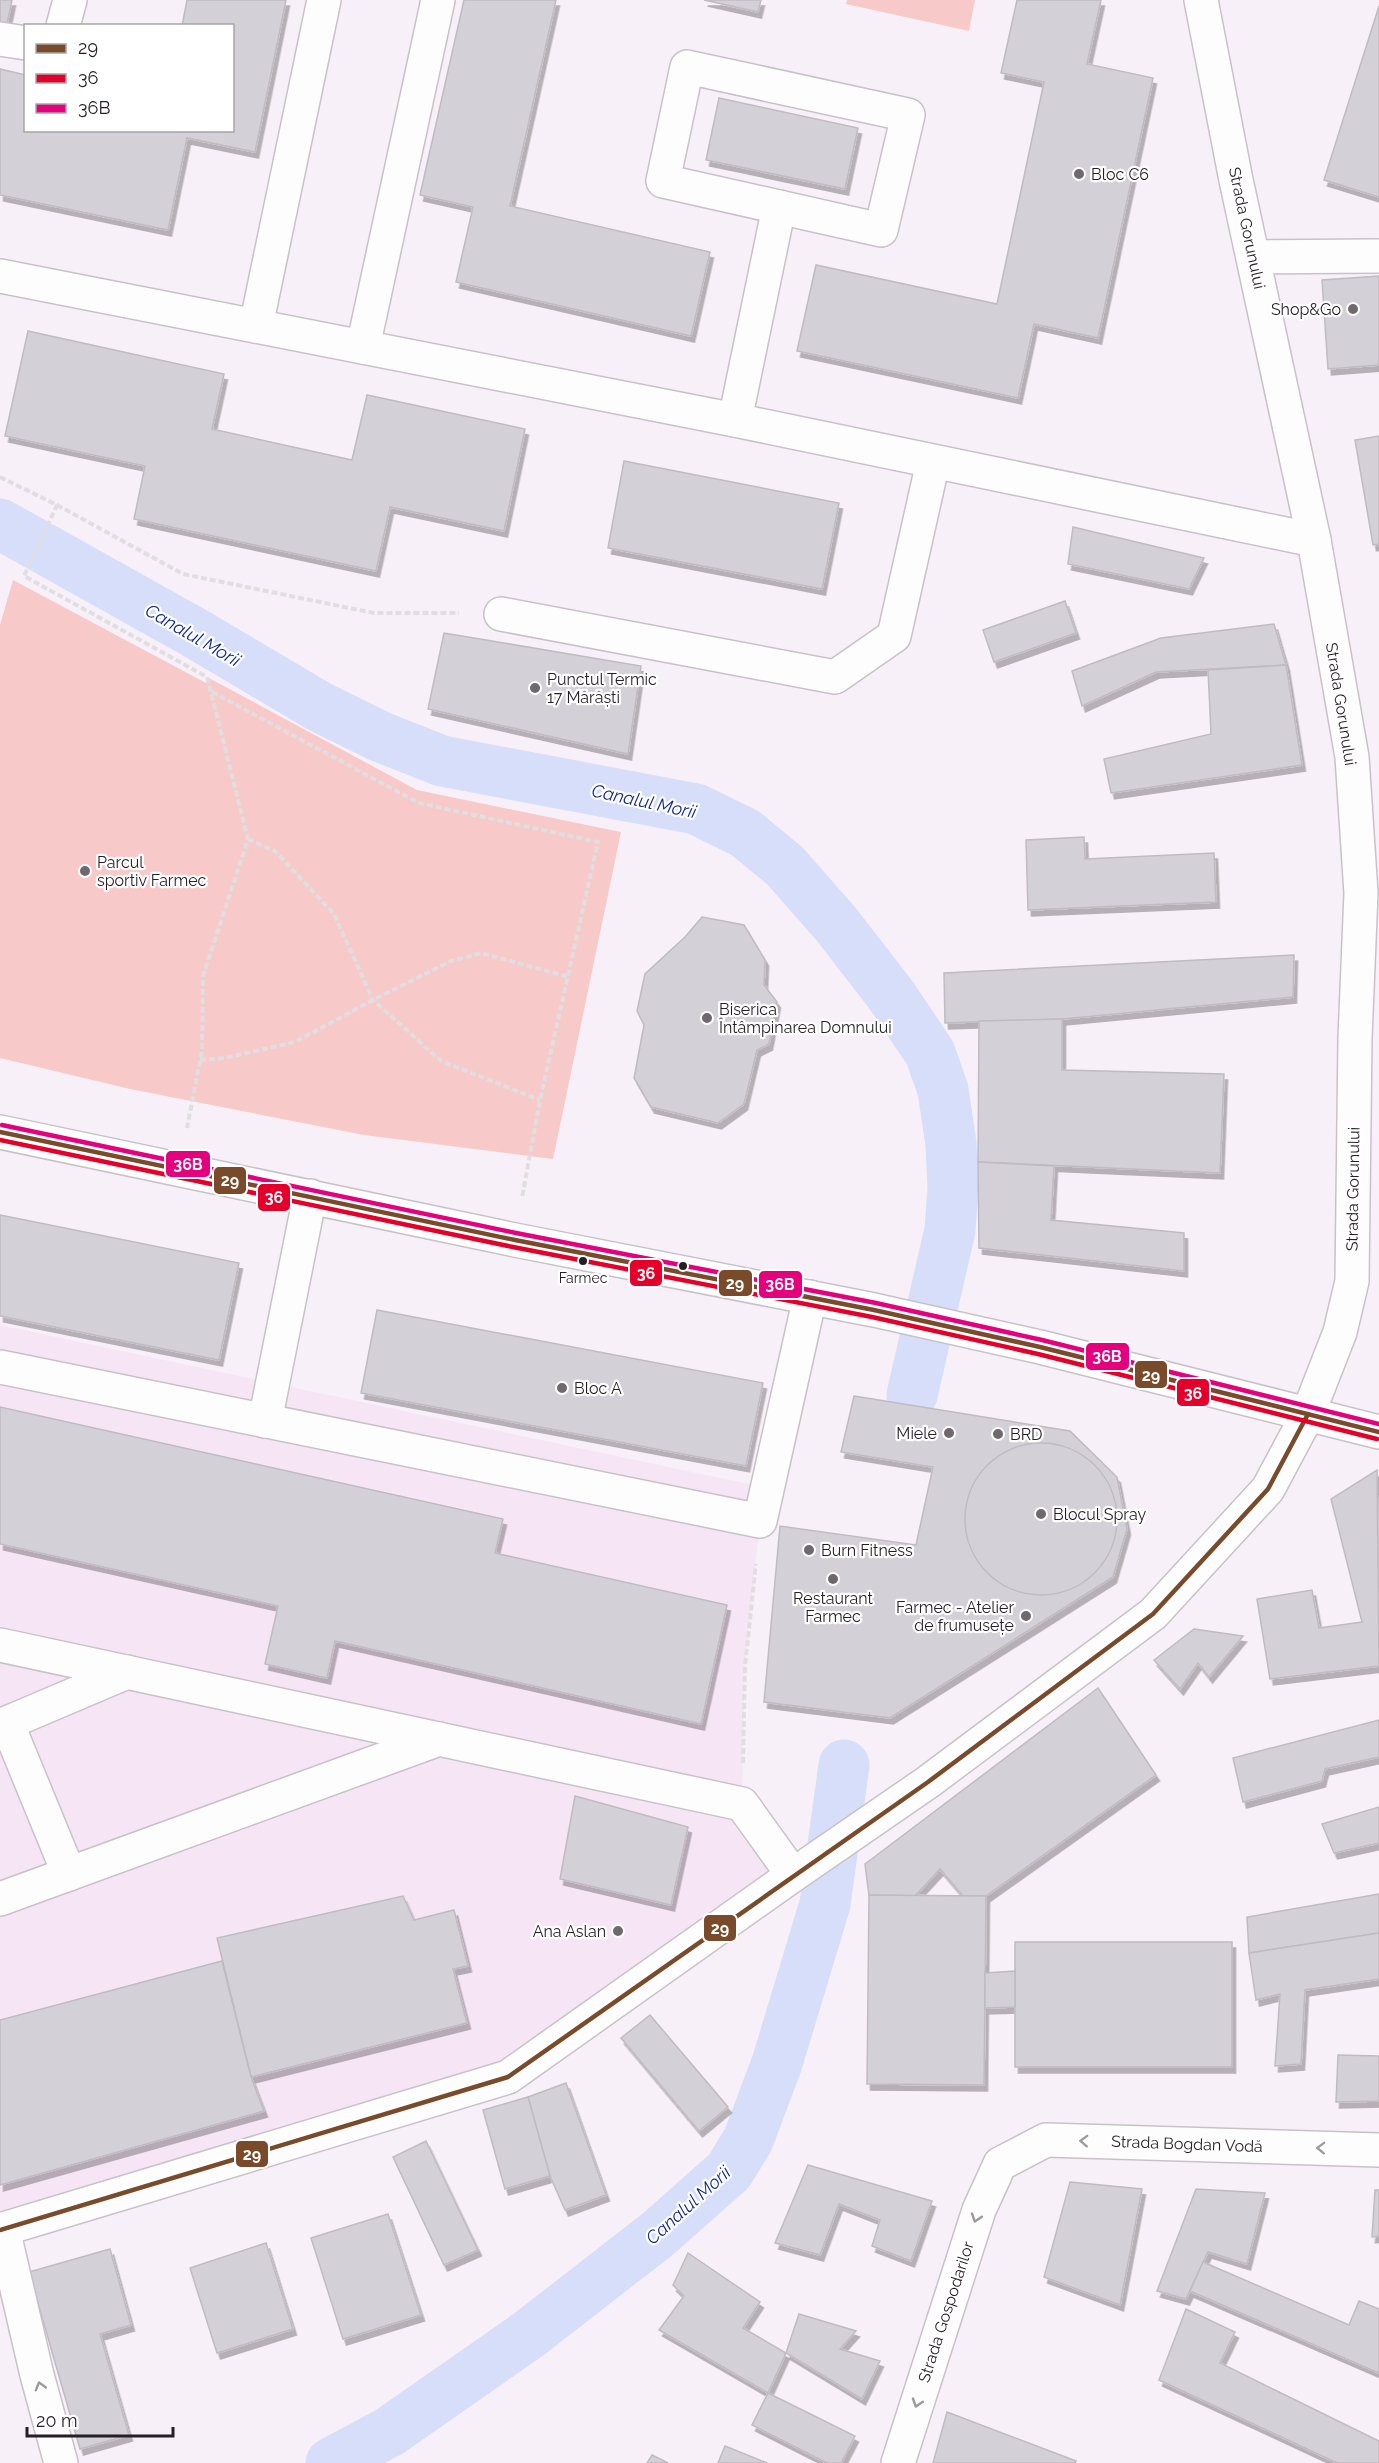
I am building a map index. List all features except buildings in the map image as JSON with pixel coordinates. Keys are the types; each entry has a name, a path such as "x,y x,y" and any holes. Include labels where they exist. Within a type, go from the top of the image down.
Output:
{"street":[{"path":"64,24 70,0"},
{"path":"256,326 324,0"},
{"path":"363,347 438,0"},
{"name":"Strada Gorunului","path":"2,2230 508,2076 879,1817 1153,1614 1268,1489 1308,1414 1340,1332 1365,1286 1367,1039 1361,893 1367,813 1352,757 1314,540 1201,0"},
{"path":"0,39 24,44"},
{"path":"687,67 908,115 881,230 779,207 663,181 687,67"},
{"path":"735,420 779,207"},
{"path":"1253,256 1379,256"},
{"path":"0,276 735,420 1314,540"},
{"path":"501,614 835,677 894,636 933,462"},
{"path":"0,1132 515,1240 874,1310 987,1335 1379,1432"},
{"path":"265,1421 310,1196"},
{"path":"0,1367 760,1521 810,1297"},
{"path":"0,1645 742,1804 793,1875"},
{"path":"69,1874 4,1724 127,1672"},
{"path":"0,1899 439,1739"},
{"name":"Strada Bogdan Vodă","path":"1000,2164 1046,2140 1379,2150"},
{"name":"Strada Gospodarilor","path":"898,2463 979,2210 1000,2164"},
{"path":"2,2230 61,2463"}],"path":[{"path":"0,477 57,505 183,574 375,613 501,614"},
{"path":"57,505 24,576 207,677 248,839 203,976 200,1060 178,1168"},
{"path":"211,692 419,803 598,842 540,1100 515,1240"},
{"path":"248,839 275,851 334,914 373,1000 441,1061 540,1100"},
{"path":"200,1060 225,1058 295,1042 451,961 480,953 569,977"},
{"path":"742,1804 745,1666 760,1521"}],"shaded area":[{"path":"847,0 975,0 969,31 846,4"},
{"path":"13,580 206,683 207,677 417,790 621,832 553,1159 364,1135 130,1089 0,1058 0,625"},
{"path":"0,1325 767,1488 760,1521 745,1666 742,1804 793,1875 508,2077 0,2230"}],"waterway":[{"name":"Canalul Morii","path":"0,524 195,633 320,707 381,737 442,761 696,809 745,833 785,866 836,924 891,995 930,1053 943,1090 951,1144 953,1188 950,1230 912,1395"},
{"name":"Canalul Morii","path":"331,2463 389,2432 528,2335 658,2234 729,2171 748,2140 777,2063 825,1904 844,1765"}],"transit line":[{"name":"36B","path":"2,1125 516,1233 876,1303 1042,1340 1379,1424"},
{"name":"29","path":"0,1132 515,1240 874,1310 1040,1347 1379,1432"},
{"name":"36","path":"0,1140 513,1247 872,1317 1038,1354 1377,1439"},
{"name":"29","path":"0,2230 508,2077 928,1782 1153,1614 1268,1489 1308,1414"}],"place":[{"name":"Bloc C6","path":"1079,174"},
{"name":"Shop&Go","path":"1353,309"},
{"name":"Punctul Termic 17 Mărăști","path":"535,688"},
{"name":"Parcul sportiv Farmec","path":"85,871"},
{"name":"Biserica Întâmpinarea Domnului","path":"707,1018"},
{"name":"Farmec","path":"583,1261"},
{"name":"Bloc A","path":"562,1388"},
{"name":"Miele","path":"949,1433"},
{"name":"BRD","path":"998,1434"},
{"name":"Blocul Spray","path":"1041,1514"},
{"name":"Burn Fitness","path":"809,1550"},
{"name":"Restaurant Farmec","path":"833,1579"},
{"name":"Farmec - Atelier de frumusețe","path":"1026,1616"},
{"name":"Ana Aslan","path":"618,1931"}]}
